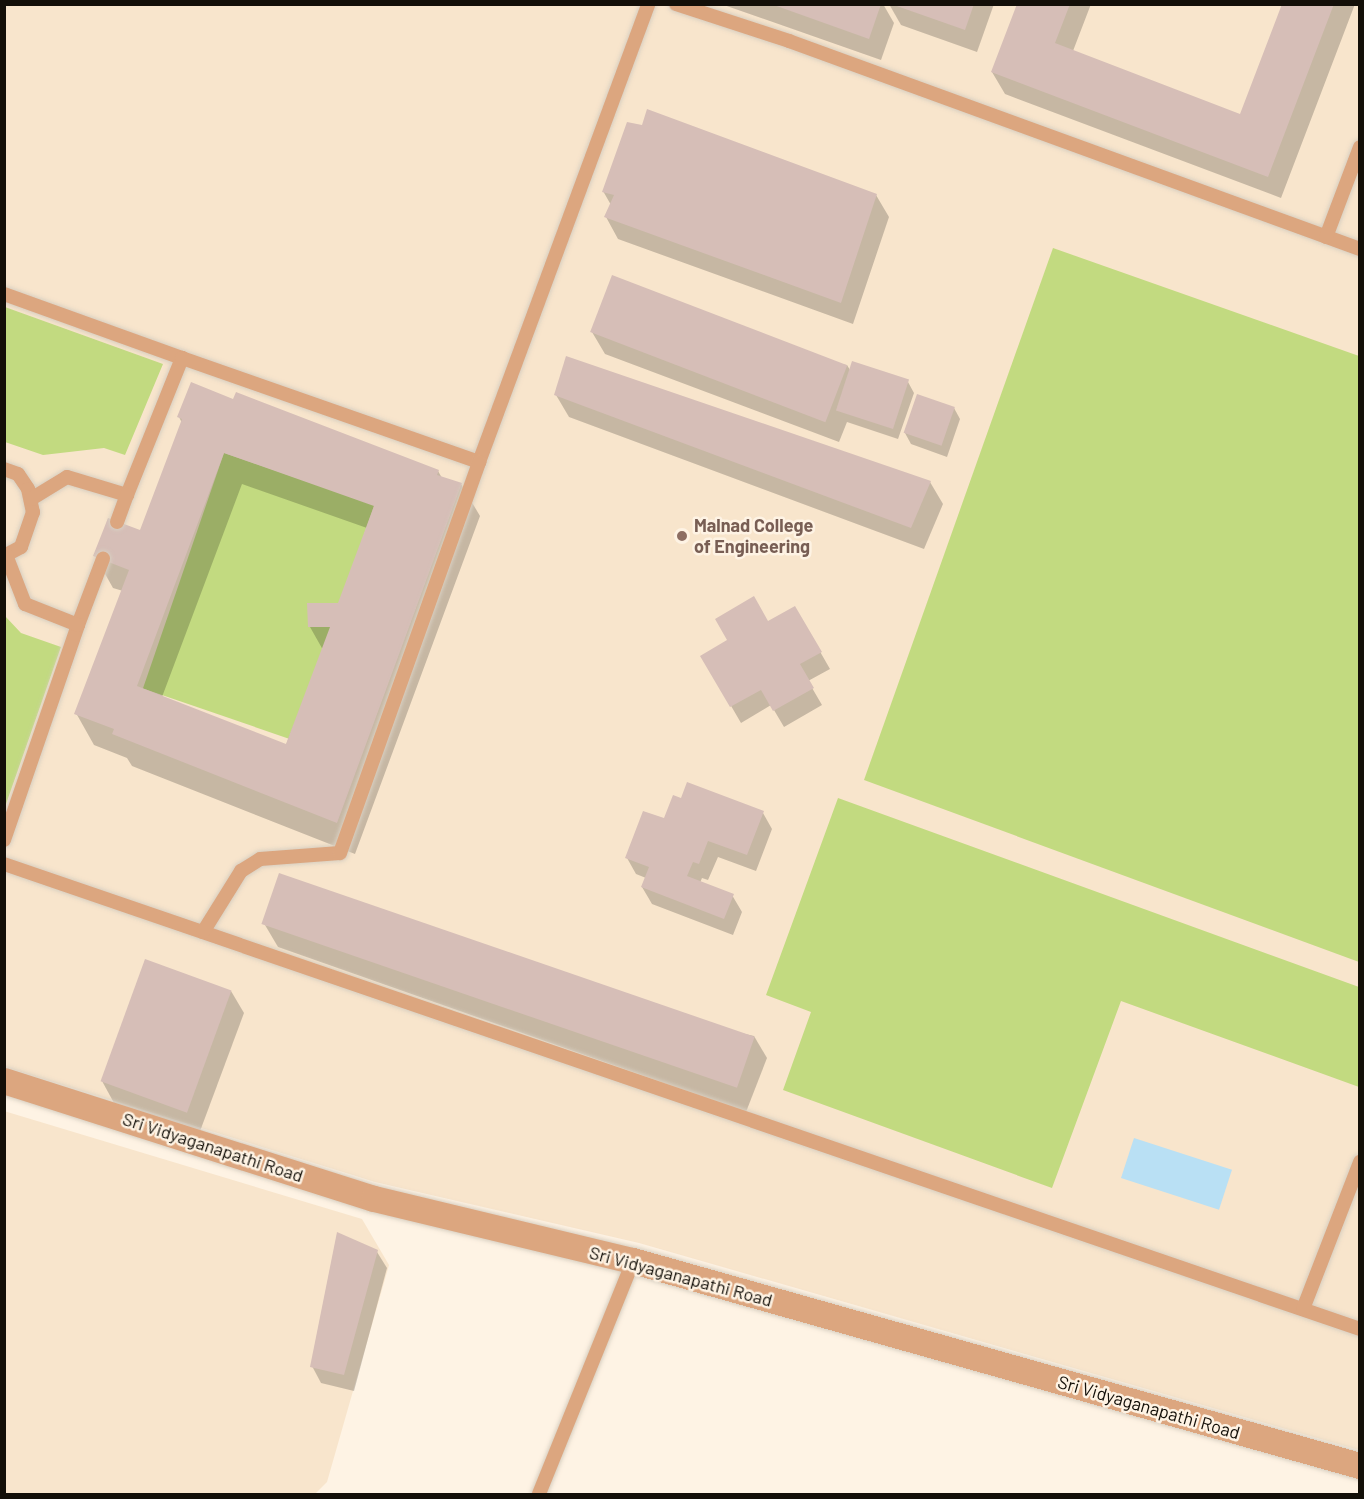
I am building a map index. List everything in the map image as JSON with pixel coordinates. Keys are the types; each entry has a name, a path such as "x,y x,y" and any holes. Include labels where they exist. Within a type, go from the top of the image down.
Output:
{"street":[{"name":"Sri Vidyaganapathi Road","path":"4,1081 374,1199 633,1261 1359,1466"}],"lane":[{"path":"203,932 241,871 260,859 340,853 478,462 648,4"},
{"path":"676,4 789,41 1359,249"},
{"path":"1326,237 1359,147"},
{"path":"4,294 478,462"},
{"path":"117,522 182,358"},
{"path":"4,469 18,474 31,499 33,512 21,547 5,556 25,604 78,626"},
{"path":"31,499 67,477 127,495"},
{"path":"4,840 103,559"},
{"path":"4,864 1359,1329"},
{"path":"1303,1310 1359,1162"},
{"path":"539,1494 633,1261"}],"shaded area":[{"name":"Malnad College of Engineering","path":"4,5 1359,5 1359,1450 639,1243 375,1182 5,1067"},
{"path":"4,1111 362,1219 389,1265 327,1482 315,1494 5,1494"}],"green space":[{"path":"1053,248 1359,356 1359,962 864,780"},
{"path":"5,307 163,364 125,455 104,448 43,455 5,442"},
{"path":"224,453 374,505 293,740 143,688"},
{"path":"5,616 21,633 61,647 5,807"},
{"path":"838,798 1359,987 1359,1087 1121,1001 1052,1188 783,1090 811,1012 766,995"}],"water":[{"path":"1134,1138 1232,1170 1219,1210 1121,1178"}],"building":[{"path":"771,4 881,4 869,39"},
{"path":"891,4 974,4 965,30"},
{"path":"1017,4 1070,4 1055,43 1240,114 1282,4 1334,4 1268,177 991,72"},
{"path":"647,109 877,194 841,303 604,217 614,195 602,192 627,122 642,125"},
{"path":"612,275 847,365 825,422 590,332"},
{"path":"566,356 931,481 911,528 554,395"},
{"path":"852,361 909,380 893,429 836,410"},
{"path":"191,382 233,399 236,392 439,470 437,475 462,483 337,823 112,734 114,729 74,714 129,570 93,556 108,518 140,530 182,419 177,417","holes":["224,453 374,506 338,603 307,603 308,627 330,627 286,744 137,686"]},
{"path":"917,394 955,407 941,446 904,433"},
{"path":"754,596 768,621 795,606 822,652 800,664 814,688 773,711 761,690 730,707 700,656 727,640 715,619"},
{"path":"687,782 764,811 747,855 708,841 699,864 693,862 687,876 734,894 724,919 641,887 649,867 625,858 643,811 664,818 673,795 681,798"},
{"path":"279,873 755,1037 737,1088 261,924"},
{"path":"145,959 231,990 187,1113 101,1081"},
{"path":"337,1232 378,1250 344,1375 310,1367"}],"place":[{"name":"Malnad College of Engineering","path":"682,536"}]}
